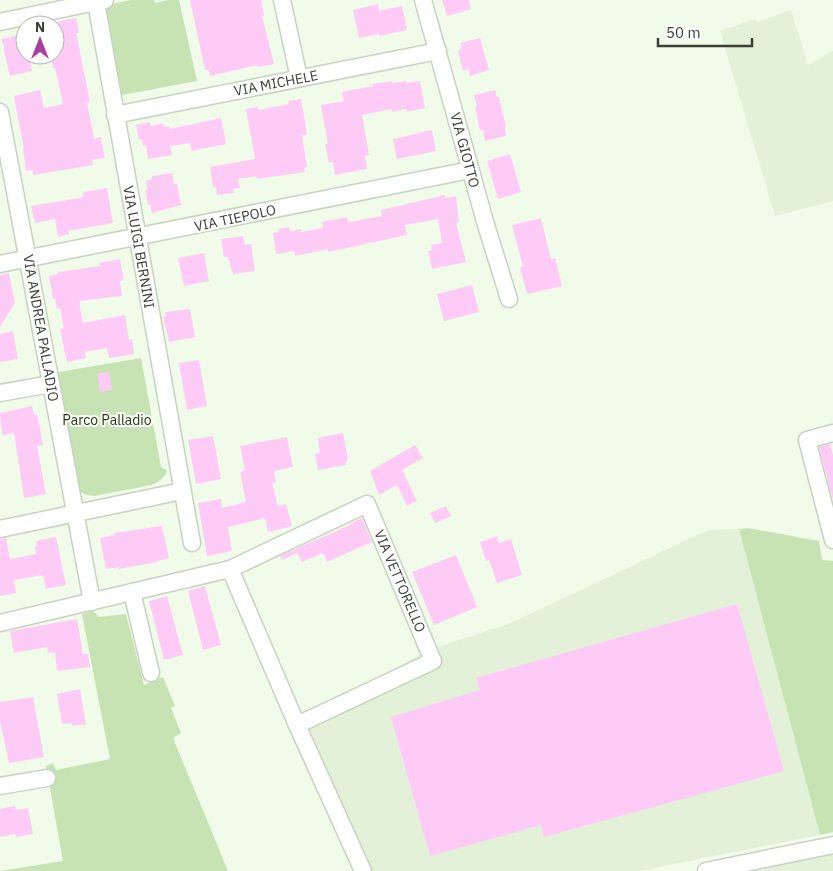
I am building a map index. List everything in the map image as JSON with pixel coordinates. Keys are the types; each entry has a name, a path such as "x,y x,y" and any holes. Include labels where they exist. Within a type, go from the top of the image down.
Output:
{"street":[{"path":"282,0 299,78"},
{"name":"VIA GIOTTO","path":"423,0 470,170 509,299"},
{"path":"0,22 100,1"},
{"name":"VIA LUIGI BERNINI","path":"100,1 115,115 192,543"},
{"name":"VIA MICHELE","path":"115,115 438,50"},
{"name":"VIA ANDREA PALLADIO","path":"0,112 92,602"},
{"name":"VIA TIEPOLO","path":"0,264 470,170"},
{"path":"0,393 50,384"},
{"path":"833,433 806,440 833,540"},
{"path":"0,529 182,491"},
{"name":"VIA VETTORELLO","path":"0,623 230,569 367,504 433,661 297,725"},
{"path":"230,569 297,725 363,871"},
{"path":"132,592 151,673"},
{"path":"0,786 47,778"},
{"path":"706,871 833,845"}],"shaded area":[{"path":"791,10 808,65 833,51 833,201 775,216 720,31 756,19 758,22"},
{"path":"739,529 820,835 639,871 368,871 301,721 423,653 511,623 708,530"},
{"path":"833,849 833,871 721,871"}],"green space":[{"path":"131,0 154,0 155,3 179,0 197,81 122,95 115,56 112,56 105,12 112,4"},
{"name":"Parco Palladio","path":"141,358 161,467 167,470 166,473 152,485 94,496 84,494 74,487 53,373"},
{"path":"748,528 819,541 822,560 833,561 833,832 820,835 739,529"},
{"path":"93,611 99,617 126,614 144,685 163,677 175,706 171,708 181,733 173,738 228,871 0,871 63,861 46,766 53,763 56,770 110,759 82,614"}],"building":[{"path":"190,0 261,0 264,16 262,16 274,64 258,67 257,65 210,76 209,70 205,70"},
{"path":"442,0 469,0 471,9 447,16"},
{"path":"378,4 379,11 402,6 407,30 359,38 353,10"},
{"path":"76,18 79,33 76,33 90,102 87,102 94,139 101,137 105,158 92,160 93,165 33,175 33,170 26,171 24,149 14,96 40,90 44,108 63,104 55,68 53,68 53,65 65,65 65,20"},
{"path":"15,36 15,65 31,65 32,71 10,76 1,39"},
{"path":"480,38 489,70 470,76 468,69 463,71 458,51 462,49 460,43"},
{"path":"392,81 392,83 406,81 406,83 420,81 425,108 407,112 406,109 392,112 392,109 362,115 369,155 365,156 367,169 335,175 333,162 329,163 325,144 328,144 321,105 344,101 342,92"},
{"path":"495,90 497,97 499,97 506,127 506,136 485,141 483,130 480,130 474,95"},
{"path":"301,99 307,134 302,136 307,167 304,168 305,172 257,179 257,176 238,179 240,188 233,189 234,193 217,195 216,187 213,187 210,167 255,159 246,109 258,107 258,110 289,104 288,101"},
{"path":"221,118 226,144 192,151 190,143 170,146 172,155 148,159 146,145 143,146 142,139 139,140 136,125 150,122 151,126 163,123 164,127 169,126 170,129"},
{"path":"432,130 436,151 397,159 393,139"},
{"path":"510,154 521,192 498,199 487,161"},
{"path":"172,173 174,184 177,184 181,205 152,213 145,190 147,190 146,181 152,179 152,176"},
{"path":"107,188 113,223 68,231 69,234 58,237 55,219 35,223 31,206 79,198 84,196 83,192"},
{"path":"445,195 445,198 456,196 459,222 456,223 466,262 432,269 428,251 432,250 431,245 442,243 438,219 405,225 407,235 328,252 328,249 295,256 294,251 276,254 273,233 279,232 278,229 289,227 290,231 301,229 301,232 323,228 322,222 347,217 348,222 382,216 381,210"},
{"path":"541,218 551,259 555,258 562,286 527,294 520,267 523,266 512,225"},
{"path":"243,236 245,245 251,244 255,271 233,274 228,257 224,257 221,239"},
{"path":"204,253 209,281 184,286 178,258"},
{"path":"120,259 124,280 120,281 122,296 79,301 83,323 125,315 129,340 132,339 134,354 109,358 107,348 85,352 86,358 67,362 60,329 64,328 60,308 57,309 55,298 53,299 49,276 58,274 58,272 100,266 99,263"},
{"path":"9,273 15,303 0,327 0,275"},
{"path":"472,285 479,312 444,321 437,294"},
{"path":"190,309 195,337 169,342 163,317 166,317 165,312"},
{"path":"13,331 18,359 0,362 0,334"},
{"path":"199,360 207,406 187,410 179,363"},
{"path":"109,372 112,390 100,392 97,374"},
{"path":"32,406 34,415 37,414 43,445 37,446 46,494 24,498 14,433 2,435 0,413"},
{"path":"343,433 348,460 346,465 318,470 315,454 320,453 318,438"},
{"path":"213,436 221,479 196,484 188,440"},
{"path":"287,437 293,467 274,471 276,482 272,483 278,506 286,504 292,526 268,532 265,518 228,527 232,551 207,556 198,503 221,499 222,508 246,502 240,472 245,470 240,446"},
{"path":"830,444 833,455 833,500 819,447"},
{"path":"415,445 423,458 402,470 417,501 407,506 397,485 379,495 370,471"},
{"path":"446,506 451,516 435,523 430,513"},
{"path":"362,518 372,542 327,562 323,553 302,562 297,553 282,560 280,556 350,525"},
{"path":"162,526 169,558 119,569 119,567 106,569 100,538 114,535 114,533"},
{"path":"497,536 499,543 511,539 522,575 497,583 489,560 486,561 480,542"},
{"path":"56,537 66,585 46,589 43,575 14,580 16,593 0,596 0,539 6,538 10,559 36,554 36,541"},
{"path":"456,555 477,607 434,625 412,572"},
{"path":"205,586 221,645 203,650 188,591"},
{"path":"167,596 183,655 164,660 149,601"},
{"path":"737,604 784,771 544,837 541,825 430,856 391,717 480,690 476,678"},
{"path":"77,619 83,654 88,654 90,667 57,671 55,652 48,653 47,647 14,653 10,631"},
{"path":"80,689 86,724 72,726 72,723 62,724 57,694"},
{"path":"33,697 44,757 9,763 0,721 0,702"},
{"path":"15,806 15,810 28,808 33,834 16,837 15,834 0,837 0,809"}]}
